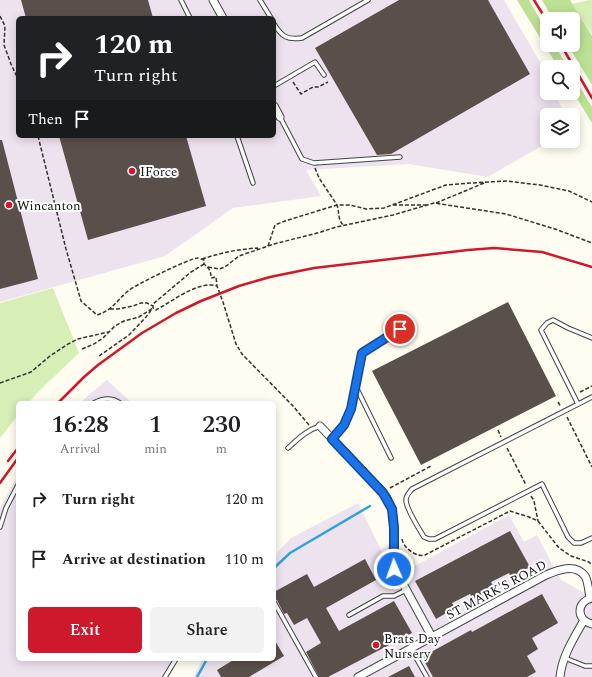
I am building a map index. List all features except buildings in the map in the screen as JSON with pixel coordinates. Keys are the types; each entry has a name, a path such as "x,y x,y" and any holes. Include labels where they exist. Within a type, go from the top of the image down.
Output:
{"street":[{"path":"213,0 222,16"},
{"path":"276,110 280,117"},
{"path":"320,426 383,493 392,509 394,528 394,569 432,637"},
{"name":"ST MARK'S ROAD","path":"358,677 546,575 561,569 565,568 576,570 585,577 591,598"},
{"path":"591,598 583,602 580,614 584,620 592,624"},
{"path":"560,677 564,658 584,620"}],"lane":[{"path":"181,0 189,16"},
{"path":"260,0 270,16"},
{"path":"276,27 282,35 293,39 302,38 368,0"},
{"path":"276,85 315,62 324,75"},
{"path":"280,117 302,159 314,163 400,157"},
{"path":"238,138 252,183"},
{"path":"578,404 541,330 547,322 553,320 592,338"},
{"path":"332,439 344,425 351,409 362,353 400,329"},
{"path":"356,387 391,458"},
{"path":"592,397 412,489 407,494 406,499 407,506 424,537 435,539 542,484 568,537 574,543 581,544 592,538"},
{"path":"97,401 108,398 117,401"},
{"path":"288,448 312,428 320,426"},
{"path":"0,527 6,508 16,489"},
{"path":"348,615 383,596 394,596 406,590"},
{"path":"276,606 316,677"},
{"path":"411,649 427,677"},
{"path":"564,658 585,666 592,666"},
{"path":"166,677 175,661"}],"path":[{"path":"0,16 4,26 4,45 16,75"},
{"path":"290,76 301,94 328,82"},
{"path":"38,138 66,249 81,301 97,315 110,309 129,290 154,276 190,261 230,251 262,248"},
{"path":"312,162 319,178 337,206 339,210 340,222 344,226"},
{"path":"268,246 275,225 285,221 337,206 350,205 366,209 384,208 446,186 506,181 540,185 569,191 592,202"},
{"path":"208,267 219,269 226,267 239,256 268,246 336,227 393,215 434,203 485,182"},
{"path":"434,203 506,214 555,229 592,243"},
{"path":"391,205 430,204"},
{"path":"202,259 204,260 204,264 211,272 211,278 216,277 217,286 239,349"},
{"path":"98,356 129,335 146,317 154,304 191,272 204,264"},
{"path":"110,309 118,309 141,303 147,303 156,310 186,292 201,286 217,286"},
{"path":"82,350 103,338 115,326 124,321 139,317 153,307"},
{"path":"0,383 31,372 50,356 78,339 108,332"},
{"path":"574,396 592,386"},
{"path":"558,402 592,467"},
{"path":"498,430 530,491 534,501 538,521"},
{"path":"388,489 432,466"}],"shaded area":[{"path":"0,0 504,0 540,62 540,100 559,100 561,108 540,108 540,147 488,177 409,164 306,170 321,196 233,208 165,256 0,302"},
{"path":"107,380 130,401 82,401"},
{"path":"16,479 16,661 178,661 169,677 0,677 0,508"},
{"path":"358,503 384,556 402,573 509,515 524,542 537,535 561,580 592,597 592,677 193,677 202,661 276,661 276,554 291,538"}],"green space":[{"path":"517,0 529,0 540,20 540,38"},
{"path":"542,0 570,0 577,12 549,12"},
{"path":"592,0 592,34 580,16 580,12 577,12 572,4"},
{"path":"580,16 592,36 592,85 580,65 580,60 577,60 572,52 580,52"},
{"path":"549,52 559,52 563,60 554,60"},
{"path":"580,87 592,107 592,123 578,100 580,100"},
{"path":"53,288 79,353 30,401 16,401 16,418 0,438 0,303"}],"waterway":[{"path":"276,566 290,553 370,506"},
{"path":"197,677 206,661"}],"railway":[{"path":"534,0 541,12"},
{"path":"565,52 592,98"},
{"path":"60,401 98,365 142,333 176,313 201,301 239,286 270,277 314,268 494,248 542,252 592,267"},
{"path":"8,461 16,451"},
{"path":"0,483 16,461"}],"place":[{"name":"IForce","path":"132,171"},
{"name":"Wincanton","path":"9,205"},
{"name":"Brats Day Nursery","path":"376,645"}],"route":[{"path":"394,569 394,528 392,509 387,498 332,439 344,425 351,409 362,353 400,329"}]}
